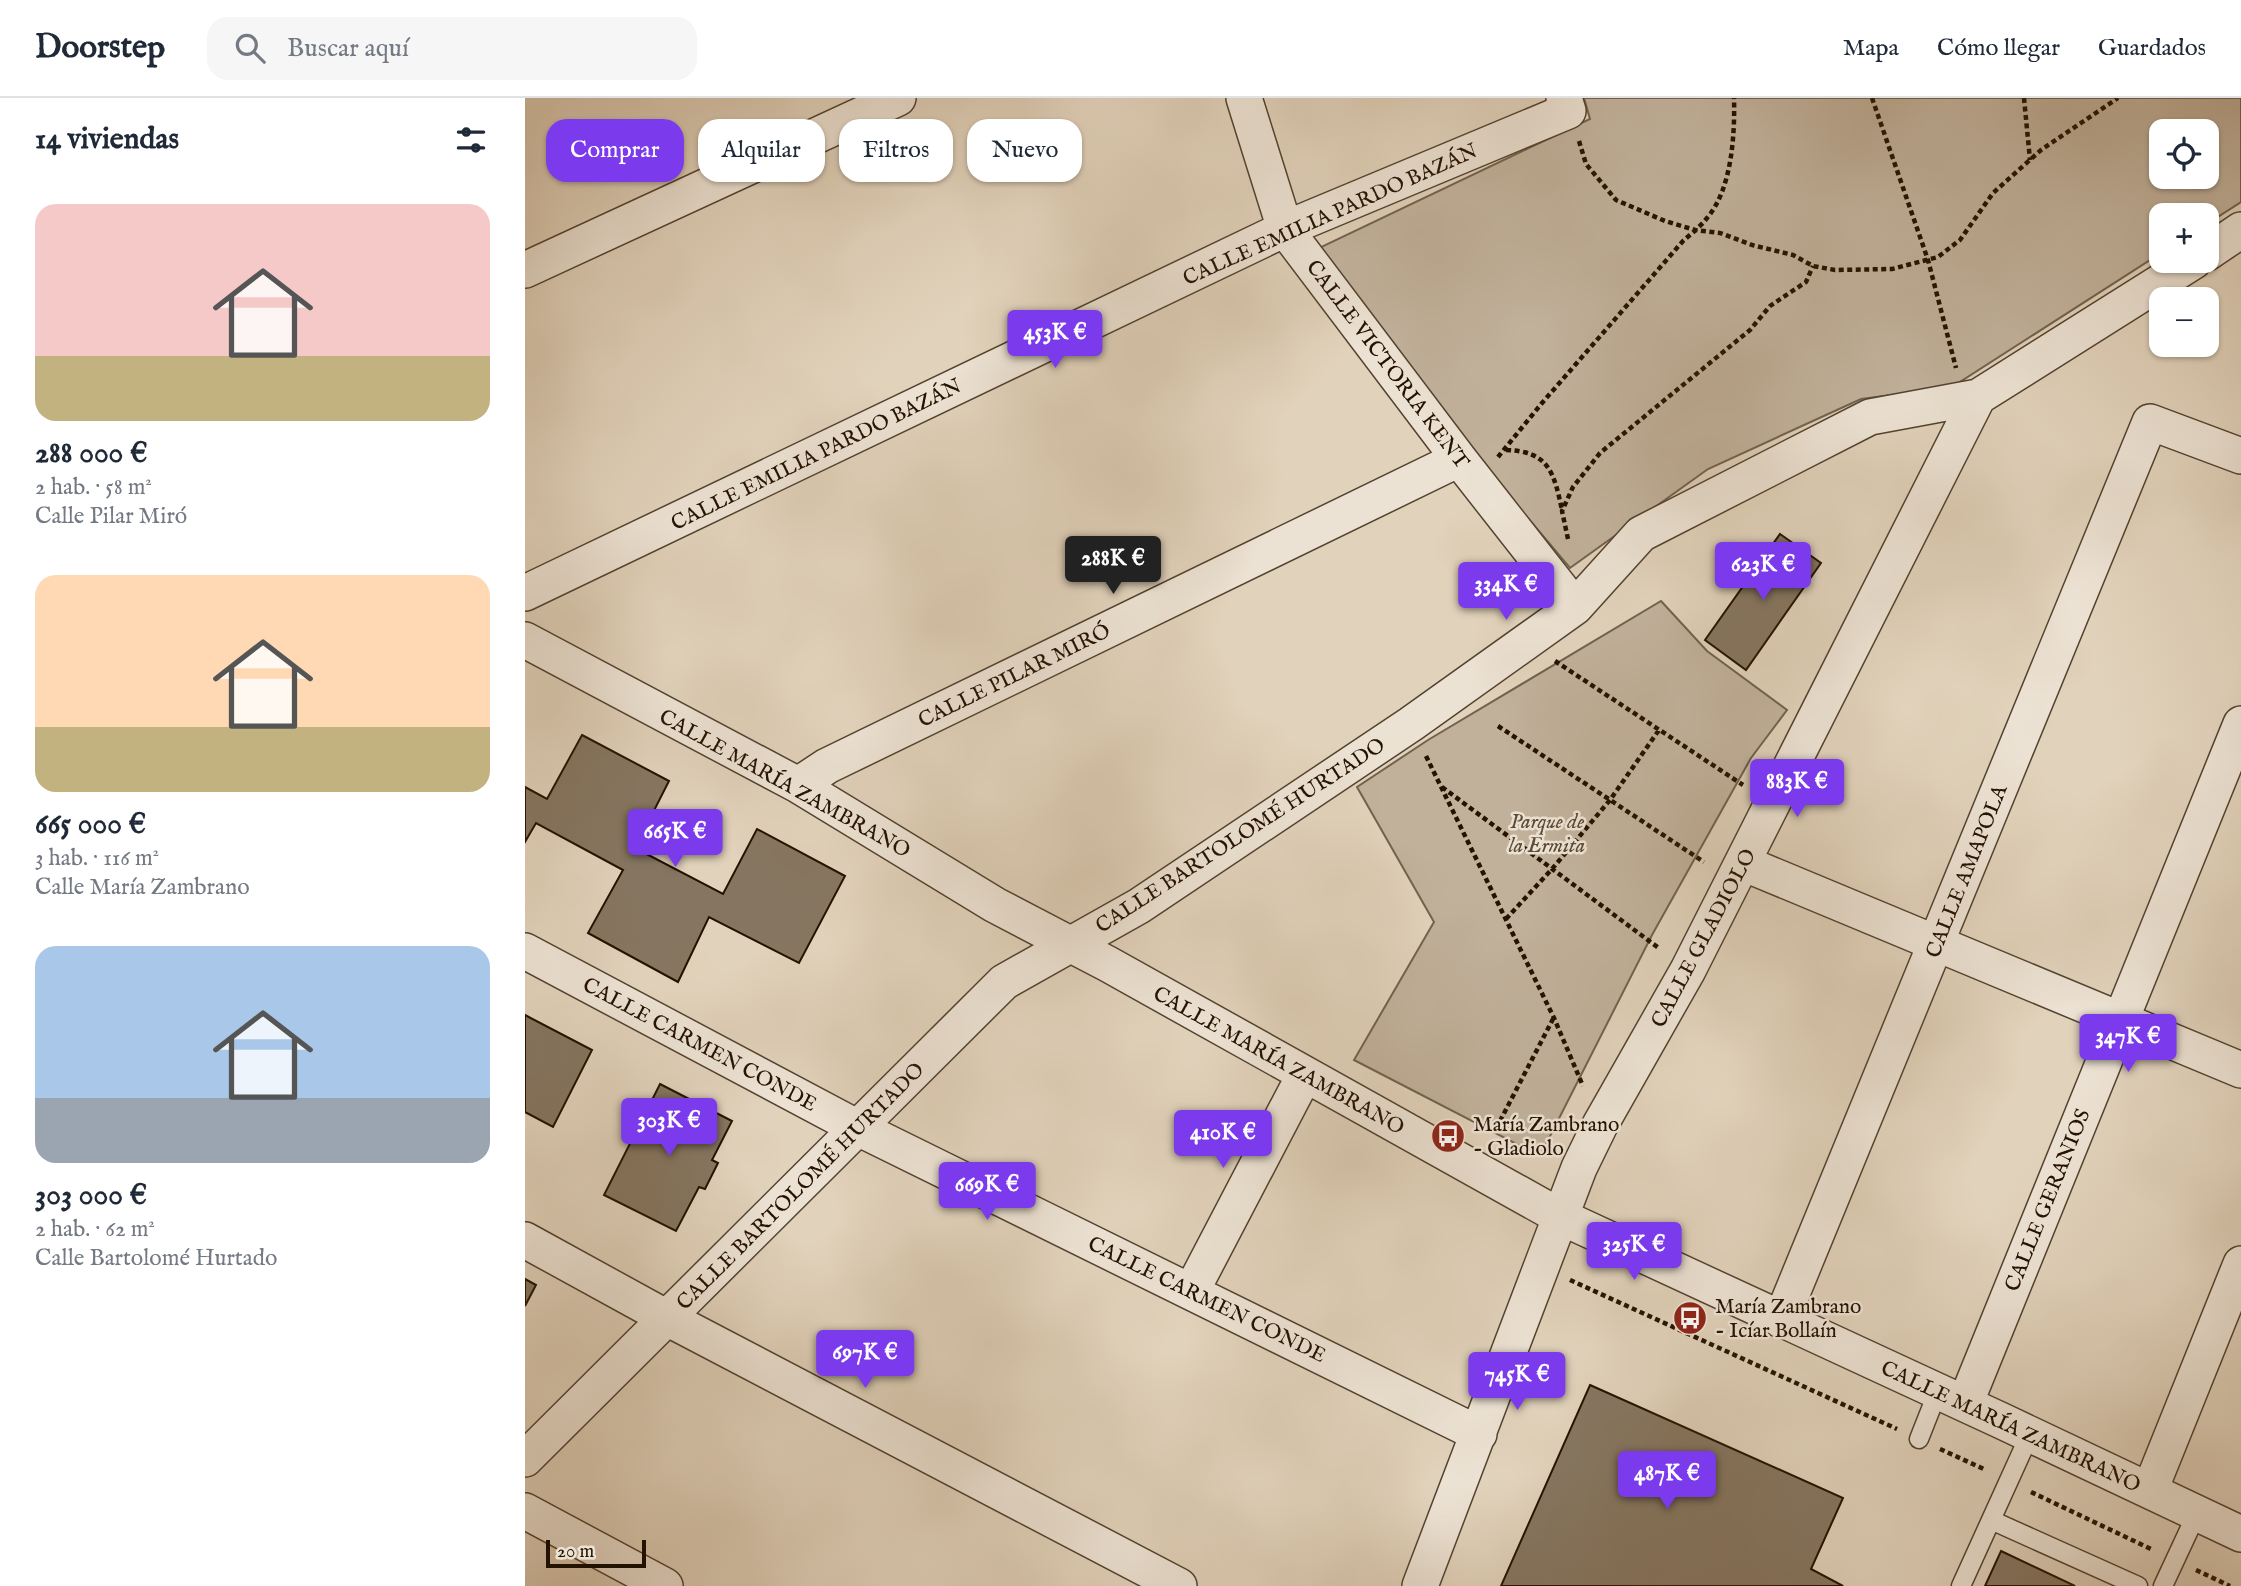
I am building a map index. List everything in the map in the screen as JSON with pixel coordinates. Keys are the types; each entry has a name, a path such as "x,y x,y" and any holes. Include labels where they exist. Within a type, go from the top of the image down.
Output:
{"street":[{"path":"525,270 898,98"},
{"name":"CALLE VICTORIA KENT","path":"1244,98 1285,229 1575,607"},
{"name":"CALLE EMILIA PARDO BAZÁN","path":"525,593 1285,229 1566,104"},
{"path":"2219,246 2241,230"},
{"path":"2219,251 2241,246"},
{"path":"1971,398 2174,273"},
{"name":"CALLE BARTOLOMÉ HURTADO","path":"525,1459 1003,982 1139,906 1411,723 1575,607 1641,534 1870,417 1971,398"},
{"name":"CALLE GLADIOLO","path":"1420,1586 1579,1168 1600,1125 1688,970 1773,805 1971,398"},
{"name":"CALLE AMAPOLA","path":"1781,1320 2150,422 2241,456"},
{"name":"CALLE PILAR MIRÓ","path":"798,785 827,766 1467,469"},
{"name":"CALLE MARÍA ZAMBRANO","path":"525,640 798,785 995,905 1108,964 1561,1217 2150,1490 2241,1535"},
{"name":"CALLE GERANIOS","path":"1951,1397 2121,1019 2241,724"},
{"path":"1738,872 1936,943 2241,1070"},
{"name":"CALLE CARMEN CONDE","path":"525,951 858,1128 1479,1434"},
{"path":"1191,1292 1305,1074"},
{"path":"525,1240 667,1318 1179,1586"},
{"path":"2150,1490 2241,1264"},
{"path":"525,1511 665,1586"}],"lane":[{"path":"1919,1439 1951,1397"},
{"path":"1961,1586 2030,1434"},
{"path":"2164,1586 2197,1513"},
{"path":"1990,1520 2138,1586"}],"path":[{"path":"1506,450 1542,403 1709,217 1725,184 1735,130 1734,98"},
{"path":"1873,98 1971,398"},
{"path":"2024,98 2030,161"},
{"path":"1566,104 1586,164 1616,200 1665,221 1695,230 1720,233 1752,245 1793,255 1813,267 1835,270 1881,269 1938,257 1960,240 1993,192 2041,150 2118,98"},
{"path":"1562,511 1573,487 1600,453 1750,330 1770,306 1805,282 1813,267"},
{"path":"1467,469 1506,450 1527,450 1547,464 1557,488 1568,541"},
{"path":"1526,642 1773,805"},
{"path":"1411,723 1554,1018 1600,1125"},
{"path":"1498,726 1609,800 1738,872"},
{"path":"1506,919 1609,800 1658,730"},
{"path":"1441,786 1688,970"},
{"path":"1500,1121 1554,1018"}],"green space":[{"path":"1584,98 2241,98 2241,202 2219,216 2219,203 2149,203 2149,261 1952,387 1861,399 1708,469 1570,568 1485,467 1319,248 1590,119"},
{"name":"Parque de la Ermita","path":"1661,601 1707,651 1787,710 1751,758 1652,935 1540,1156 1354,1060 1434,922 1357,787 1428,740"}],"building":[{"path":"1780,534 1821,563 1746,670 1705,640"},
{"path":"582,735 669,781 635,848 723,894 757,829 845,876 799,963 709,917 678,982 588,933 623,870 536,823 525,842 525,787 547,799"},
{"path":"525,1015 592,1050 553,1127 525,1112"},
{"path":"660,1084 732,1121 712,1160 718,1163 705,1189 699,1187 676,1231 604,1195"},
{"path":"525,1279 536,1285 525,1306"},
{"path":"1590,1385 1843,1498 1811,1569 1843,1586 1501,1586"},
{"path":"2001,1551 2075,1586 1985,1586"}],"place":[{"name":"María Zambrano - Gladiolo","path":"1448,1136"},
{"name":"María Zambrano - Icíar Bollaín","path":"1690,1318"}]}
